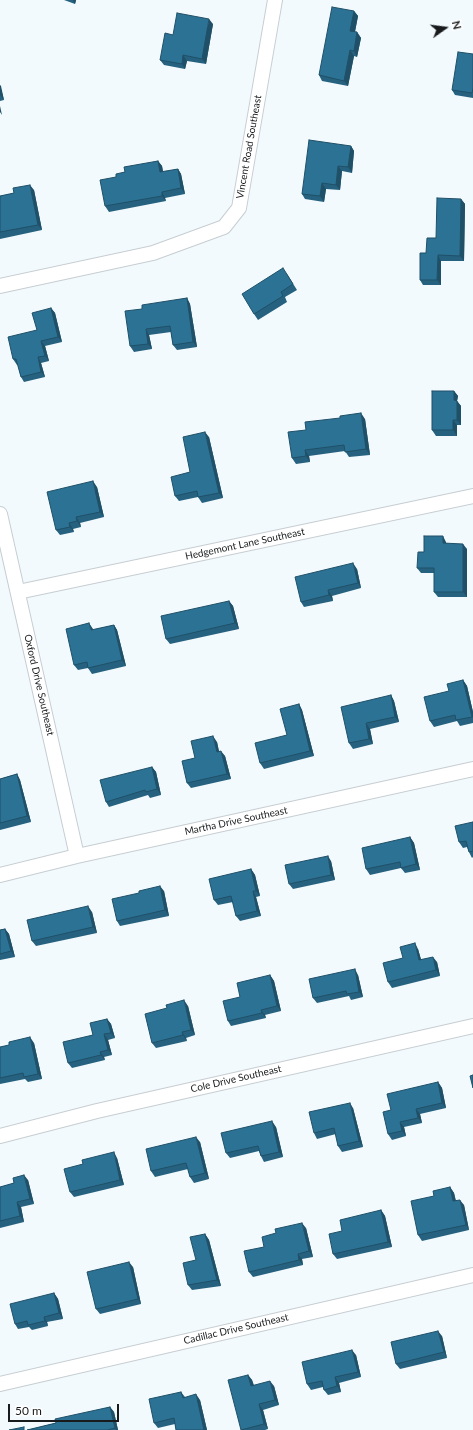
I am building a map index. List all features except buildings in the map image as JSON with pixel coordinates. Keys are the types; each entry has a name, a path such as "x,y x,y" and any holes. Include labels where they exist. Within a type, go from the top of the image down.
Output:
{"street":[{"name":"Vincent Road Southeast","path":"0,286 153,253 224,227 239,208 275,0"},
{"name":"Hedgemont Lane Southeast","path":"18,592 473,496"},
{"name":"Oxford Drive Southeast","path":"0,514 77,856"},
{"name":"Martha Drive Southeast","path":"0,875 77,856 473,769"},
{"name":"Cole Drive Southeast","path":"0,1136 97,1111 473,1026"},
{"name":"Cadillac Drive Southeast","path":"0,1384 473,1275"}]}
